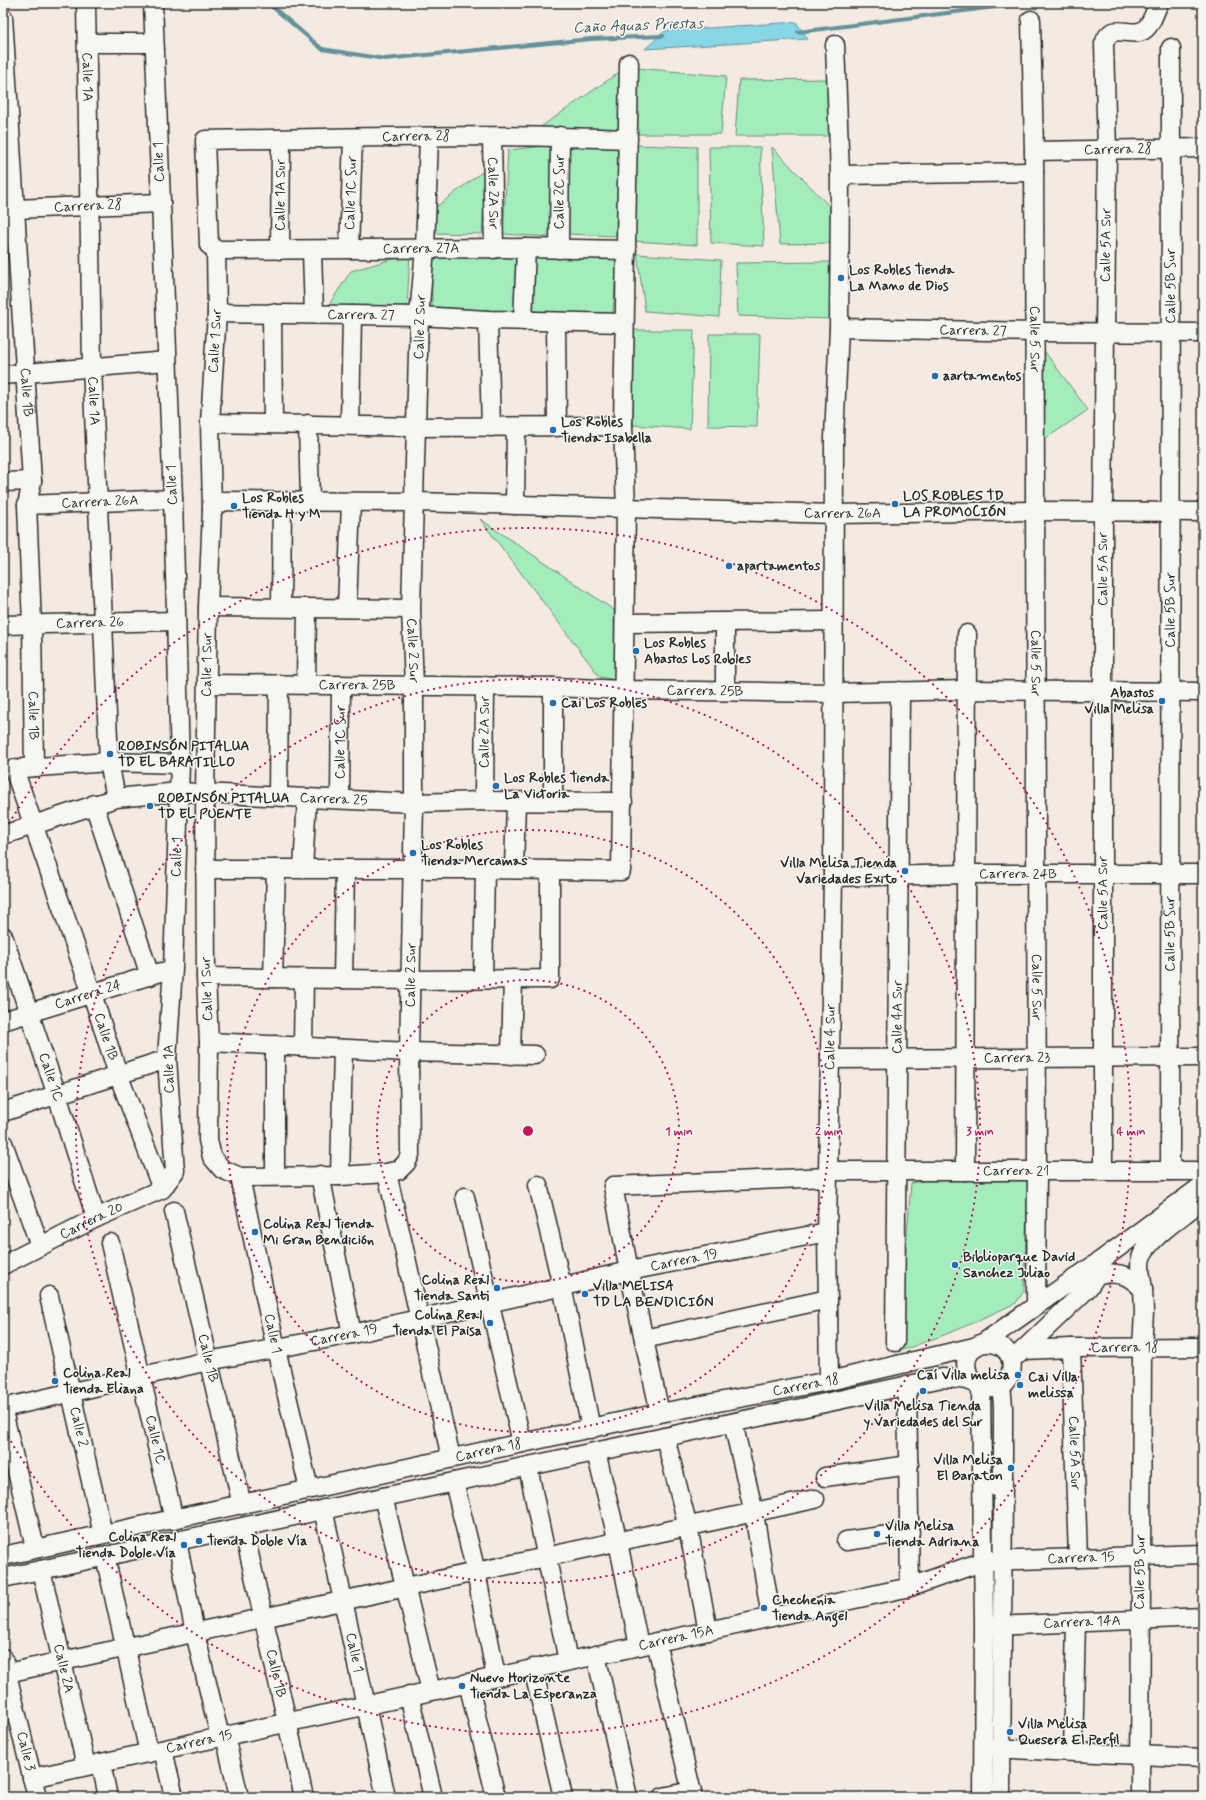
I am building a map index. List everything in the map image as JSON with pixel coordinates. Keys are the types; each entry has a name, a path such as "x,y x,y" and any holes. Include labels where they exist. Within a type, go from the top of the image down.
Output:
{"street":[{"name":"Calle 1A","path":"86,3 92,366 109,762 116,798"},
{"name":"Calle 1","path":"153,3 173,499 180,764 191,792 173,968"},
{"name":"Calle 5A Sur","path":"1103,1171 1103,512 1107,150 1104,44 1106,37 1112,32 1143,31 1147,27 1158,5"},
{"name":"Calle 1B","path":"3,17 8,187 15,209 32,481 27,505 32,624 34,767"},
{"name":"Calle 5 Sur","path":"1031,20 1034,151 1037,1171 1036,1305"},
{"path":"87,43 154,43"},
{"name":"Calle 4 Sur","path":"829,1382 827,1232 833,878 834,420 839,328 840,176 834,45"},
{"name":"Calle 5B Sur","path":"1170,1171 1172,48"},
{"path":"205,869 276,870 413,868 621,871 626,509 623,426 624,323 627,250 629,63"},
{"name":"Carrera 28","path":"204,140 560,136 628,139"},
{"name":"Calle 2C Sur","path":"560,136 560,249"},
{"name":"Calle 2A Sur","path":"492,137 494,249"},
{"name":"Calle 1C Sur","path":"349,249 353,138"},
{"name":"Calle 2 Sur","path":"387,1173 399,1170 406,1164 410,1155 409,1052 414,803 414,686 411,608 419,316 425,249 429,138"},
{"name":"Calle 1A Sur","path":"280,250 281,139"},
{"name":"Calle 1 Sur","path":"204,140 209,245 216,250 217,313 210,423 212,509 207,684 191,792 205,869 206,977 209,1042 208,1140 212,1157 222,1169 240,1177"},
{"name":"Carrera 28","path":"1034,151 1203,148"},
{"path":"840,176 1034,172"},
{"name":"Carrera 28","path":"15,209 161,203"},
{"path":"523,321 526,248"},
{"name":"Carrera 27A","path":"216,250 312,251 349,249 526,248 627,250"},
{"path":"312,251 314,314"},
{"name":"Carrera 27","path":"217,313 419,316 488,320 624,323"},
{"path":"272,313 272,423"},
{"path":"350,424 352,315"},
{"path":"488,320 490,427"},
{"path":"556,322 557,427"},
{"name":"Carrera 27","path":"839,328 1105,333 1203,333"},
{"path":"3,375 92,366 167,361"},
{"path":"210,423 350,424 417,427 623,426"},
{"path":"308,424 310,501"},
{"path":"515,505 516,427"},
{"path":"3,482 32,481"},
{"name":"Carrera 26A","path":"27,505 173,499"},
{"path":"281,607 282,501"},
{"name":"Carrera 26A","path":"212,509 217,504 225,502 310,501 415,502 834,514 1035,511 1203,512"},
{"path":"347,608 351,502"},
{"path":"208,607 411,608"},
{"path":"306,685 307,608"},
{"name":"Carrera 26","path":"3,625 176,621"},
{"path":"625,623 833,621"},
{"path":"725,623 725,691"},
{"path":"965,1171 967,634"},
{"name":"Carrera 25B","path":"207,684 485,686 624,690 834,693 966,690 1203,692"},
{"path":"278,796 279,684"},
{"name":"Calle 1C Sur","path":"340,799 342,685"},
{"name":"Calle 2A Sur","path":"484,801 485,686"},
{"path":"552,801 553,687"},
{"name":"Calle 4A Sur","path":"895,1342 900,691"},
{"path":"8,769 109,762 180,764"},
{"name":"Calle 1B","path":"8,769 34,825 118,1074 162,1189"},
{"name":"Carrera 25","path":"3,835 116,798 191,792 414,803 484,801 623,802"},
{"path":"303,869 307,798"},
{"path":"514,869 516,802"},
{"path":"94,804 150,976"},
{"path":"343,979 345,869"},
{"path":"483,979 485,869"},
{"path":"273,978 276,870"},
{"path":"206,977 411,980 550,979 550,870"},
{"name":"Carrera 24B","path":"833,878 965,874 1203,874"},
{"name":"Calle 1C","path":"3,936 57,1095 96,1218"},
{"name":"Calle 1A","path":"162,1189 175,1171 167,1059 173,968"},
{"name":"Carrera 24","path":"3,1021 173,968"},
{"path":"303,1047 304,978"},
{"path":"511,1055 513,979"},
{"path":"209,1042 409,1052 535,1055"},
{"path":"275,1045 275,1176"},
{"path":"340,1176 343,1049"},
{"name":"Carrera 23","path":"830,1059 1203,1057"},
{"path":"3,1112 167,1059"},
{"path":"3,1143 40,1246"},
{"name":"Carrera 21","path":"629,1271 613,1186 897,1171 1203,1171"},
{"path":"240,1177 340,1176 387,1173 419,1319 452,1458"},
{"path":"320,1175 352,1334"},
{"name":"Calle 1","path":"240,1177 276,1349 309,1489"},
{"path":"538,1185 562,1286 591,1429"},
{"path":"1101,1265 1088,1288 1017,1355 1010,1374 1001,1385 991,1389 977,1384 967,1372 966,1362 970,1352 1036,1305 1101,1265 1203,1185"},
{"name":"Carrera 20","path":"3,1265 96,1218 162,1189"},
{"path":"465,1197 522,1443"},
{"name":"Calle 5B Sur","path":"1140,1797 1139,1620 1142,1348 1144,1312 1140,1260 1145,1249 1172,1223 1203,1200"},
{"name":"Calle 1B","path":"174,1211 242,1505"},
{"name":"Carrera 19","path":"3,1409 71,1392 141,1378 208,1361 352,1334 490,1304 629,1271 827,1232"},
{"name":"Calle 1C","path":"110,1243 174,1520"},
{"path":"1101,1265 1131,1278 1143,1289"},
{"path":"629,1271 660,1413"},
{"name":"Calle 2","path":"49,1296 104,1534"},
{"path":"644,1339 828,1299"},
{"path":"978,1345 994,1343 1002,1346 1008,1352 1017,1355"},
{"name":"Carrera 18","path":"3,1556 660,1413 829,1382 978,1345"},
{"name":"Calle 5A Sur","path":"1071,1348 1078,1558"},
{"name":"Carrera 18","path":"1017,1355 1071,1348 1203,1348"},
{"name":"Carrera 18","path":"3,1578 942,1378 977,1384"},
{"path":"977,1384 983,1503 984,1561 993,1625 1002,1748 1001,1797"},
{"path":"907,1385 910,1587"},
{"path":"982,1797 993,1625 1002,1560 1003,1406 1001,1385"},
{"path":"3,1409 35,1548"},
{"path":"733,1423 754,1513 771,1617"},
{"path":"568,1433 572,1457"},
{"path":"665,1437 688,1527 708,1631"},
{"path":"596,1452 618,1542 693,1794 663,1797"},
{"path":"825,1477 909,1465"},
{"path":"528,1467 548,1557 568,1661"},
{"path":"983,1503 1003,1478"},
{"path":"454,1482 476,1572 496,1677"},
{"path":"383,1498 431,1691"},
{"path":"5,1665 62,1661 815,1500"},
{"name":"Calle 1","path":"323,1509 386,1797"},
{"path":"134,1527 138,1549"},
{"name":"Calle 1B","path":"243,1527 286,1723 304,1797"},
{"path":"846,1541 910,1532"},
{"path":"177,1541 195,1632 239,1797"},
{"name":"Carrera 15","path":"984,1561 1203,1554"},
{"path":"105,1556 126,1647 156,1751 174,1797"},
{"name":"Carrera 15A","path":"366,1705 910,1587 984,1561"},
{"name":"Calle 2A","path":"41,1570 62,1661 94,1765 108,1797"},
{"name":"Carrera 14A","path":"993,1625 1203,1617"},
{"path":"1073,1752 1076,1622"},
{"path":"596,1655 628,1797"},
{"name":"Calle 3","path":"5,1665 37,1797"},
{"path":"533,1668 563,1797"},
{"path":"468,1683 496,1797"},
{"path":"409,1695 433,1797"},
{"name":"Carrera 15","path":"32,1778 366,1705"},
{"path":"984,1747 1203,1758"}],"green space":[{"path":"636,68 726,76 721,134 637,134"},
{"path":"621,71 620,133 535,131"},
{"path":"828,79 830,136 735,136 739,80"},
{"path":"553,145 550,237 503,234 508,150"},
{"path":"635,145 697,147 697,245 633,241"},
{"path":"567,146 619,147 616,236 566,234"},
{"path":"709,147 760,147 764,246 711,243"},
{"path":"772,147 831,208 833,243 780,244"},
{"path":"486,169 482,234 435,233 435,208"},
{"path":"431,250 516,253 515,312 432,307"},
{"path":"530,252 617,255 613,315 534,313"},
{"path":"410,254 407,307 328,306 351,271"},
{"path":"637,254 721,260 719,317 645,311"},
{"path":"830,262 830,319 738,316 736,263"},
{"path":"634,330 694,330 690,429 633,425"},
{"path":"709,334 760,334 757,427 708,426"},
{"path":"1042,348 1088,410 1042,441"},
{"path":"480,519 614,610 615,680 600,677"},
{"path":"943,1177 1028,1178 1024,1291 1016,1303 957,1330 898,1352 911,1183"}],"water":[{"path":"796,22 808,39 645,49 665,31"}],"waterway":[{"name":"Caño Aguas Priestas","path":"268,3 322,49 385,59 591,39 663,36"},
{"name":"Caño Aguas Priestas","path":"798,32 1026,3"}],"place":[{"name":"Los Robles Tienda La Mano de Dios","path":"841,278"},
{"name":"aartamentos","path":"935,376"},
{"name":"Los Robles Tienda Isabella","path":"553,430"},
{"name":"LOS ROBLES TD LA PROMOCIÓN","path":"895,504"},
{"name":"Los Robles Tienda H y M","path":"234,506"},
{"name":"apartamentos","path":"729,566"},
{"name":"Los Robles Abastos Los Robles","path":"636,651"},
{"name":"Abastos Villa Melisa","path":"1162,701"},
{"name":"Cai Los Robles","path":"553,703"},
{"name":"ROBINSÓN PITALUA TD EL BARATILLO","path":"110,754"},
{"name":"Los Robles Tienda La Victoria","path":"496,786"},
{"name":"ROBINSÓN PITALUA TD EL PUENTE","path":"150,806"},
{"name":"Los Robles Tienda Mercamas","path":"413,853"},
{"name":"Villa Melisa Tienda Variedades Exito","path":"905,871"},
{"name":"Colina Real Tienda Mi Gran Bendición","path":"255,1232"},
{"name":"Biblioparque David Sanchez Juliao","path":"955,1265"},
{"name":"Colina Real Tienda Santi","path":"497,1288"},
{"name":"Villa MELISA TD LA BENDICIÓN","path":"585,1294"},
{"name":"Colina Real Tienda El Paisa","path":"490,1323"},
{"name":"Caí Villa melisa","path":"1018,1375"},
{"name":"Colina Real Tienda Eliana","path":"55,1381"},
{"name":"Cai Villa melissa","path":"1020,1385"},
{"name":"Villa Melisa Tienda y Variedades del Sur","path":"923,1391"},
{"name":"Villa Melisa El Baraton","path":"1011,1468"},
{"name":"Villa Melisa Tienda Adriana","path":"877,1534"},
{"name":"Tienda Doble Vía","path":"199,1541"},
{"name":"Colina Real Tienda Doble Vía","path":"184,1545"},
{"name":"Chechenia Tienda Angel","path":"764,1608"},
{"name":"Nuevo Horizonte Tienda La Esperanza","path":"462,1686"},
{"name":"Villa Melisa Quesera El Perfil","path":"1010,1732"}]}
